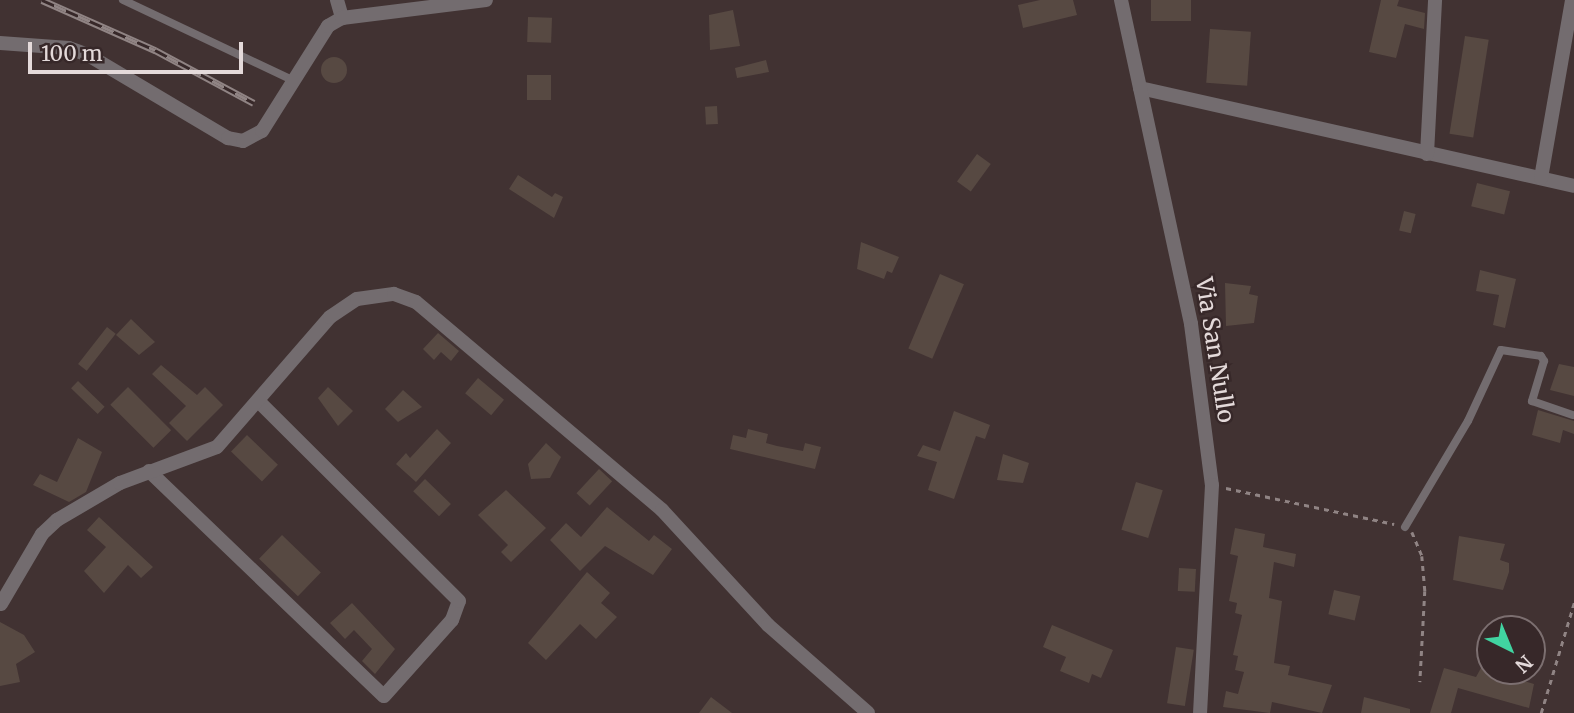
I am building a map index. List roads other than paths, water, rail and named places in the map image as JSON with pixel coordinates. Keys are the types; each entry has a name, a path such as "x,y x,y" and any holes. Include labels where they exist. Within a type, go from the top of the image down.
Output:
{"street":[{"path":"337,0 342,18"},
{"path":"0,43 69,48 88,55 235,141 262,131 328,26 342,18 486,0"},
{"name":"Via San Nullo","path":"1121,0 1192,324 1212,485 1199,713"},
{"path":"1427,154 1435,0"},
{"path":"1541,178 1572,0"},
{"path":"1140,88 1574,186"},
{"path":"1,604 42,534 57,520 149,471 217,447 344,305 373,294 416,302 662,510 768,625 868,713"},
{"path":"149,471 384,696 452,620 459,601 259,402"}],"lane":[{"path":"123,0 292,80"},
{"path":"1405,527 1468,421 1501,350 1541,356 1544,361 1532,401 1573,415"}],"railway":[{"path":"42,0 155,50 254,103"}]}
